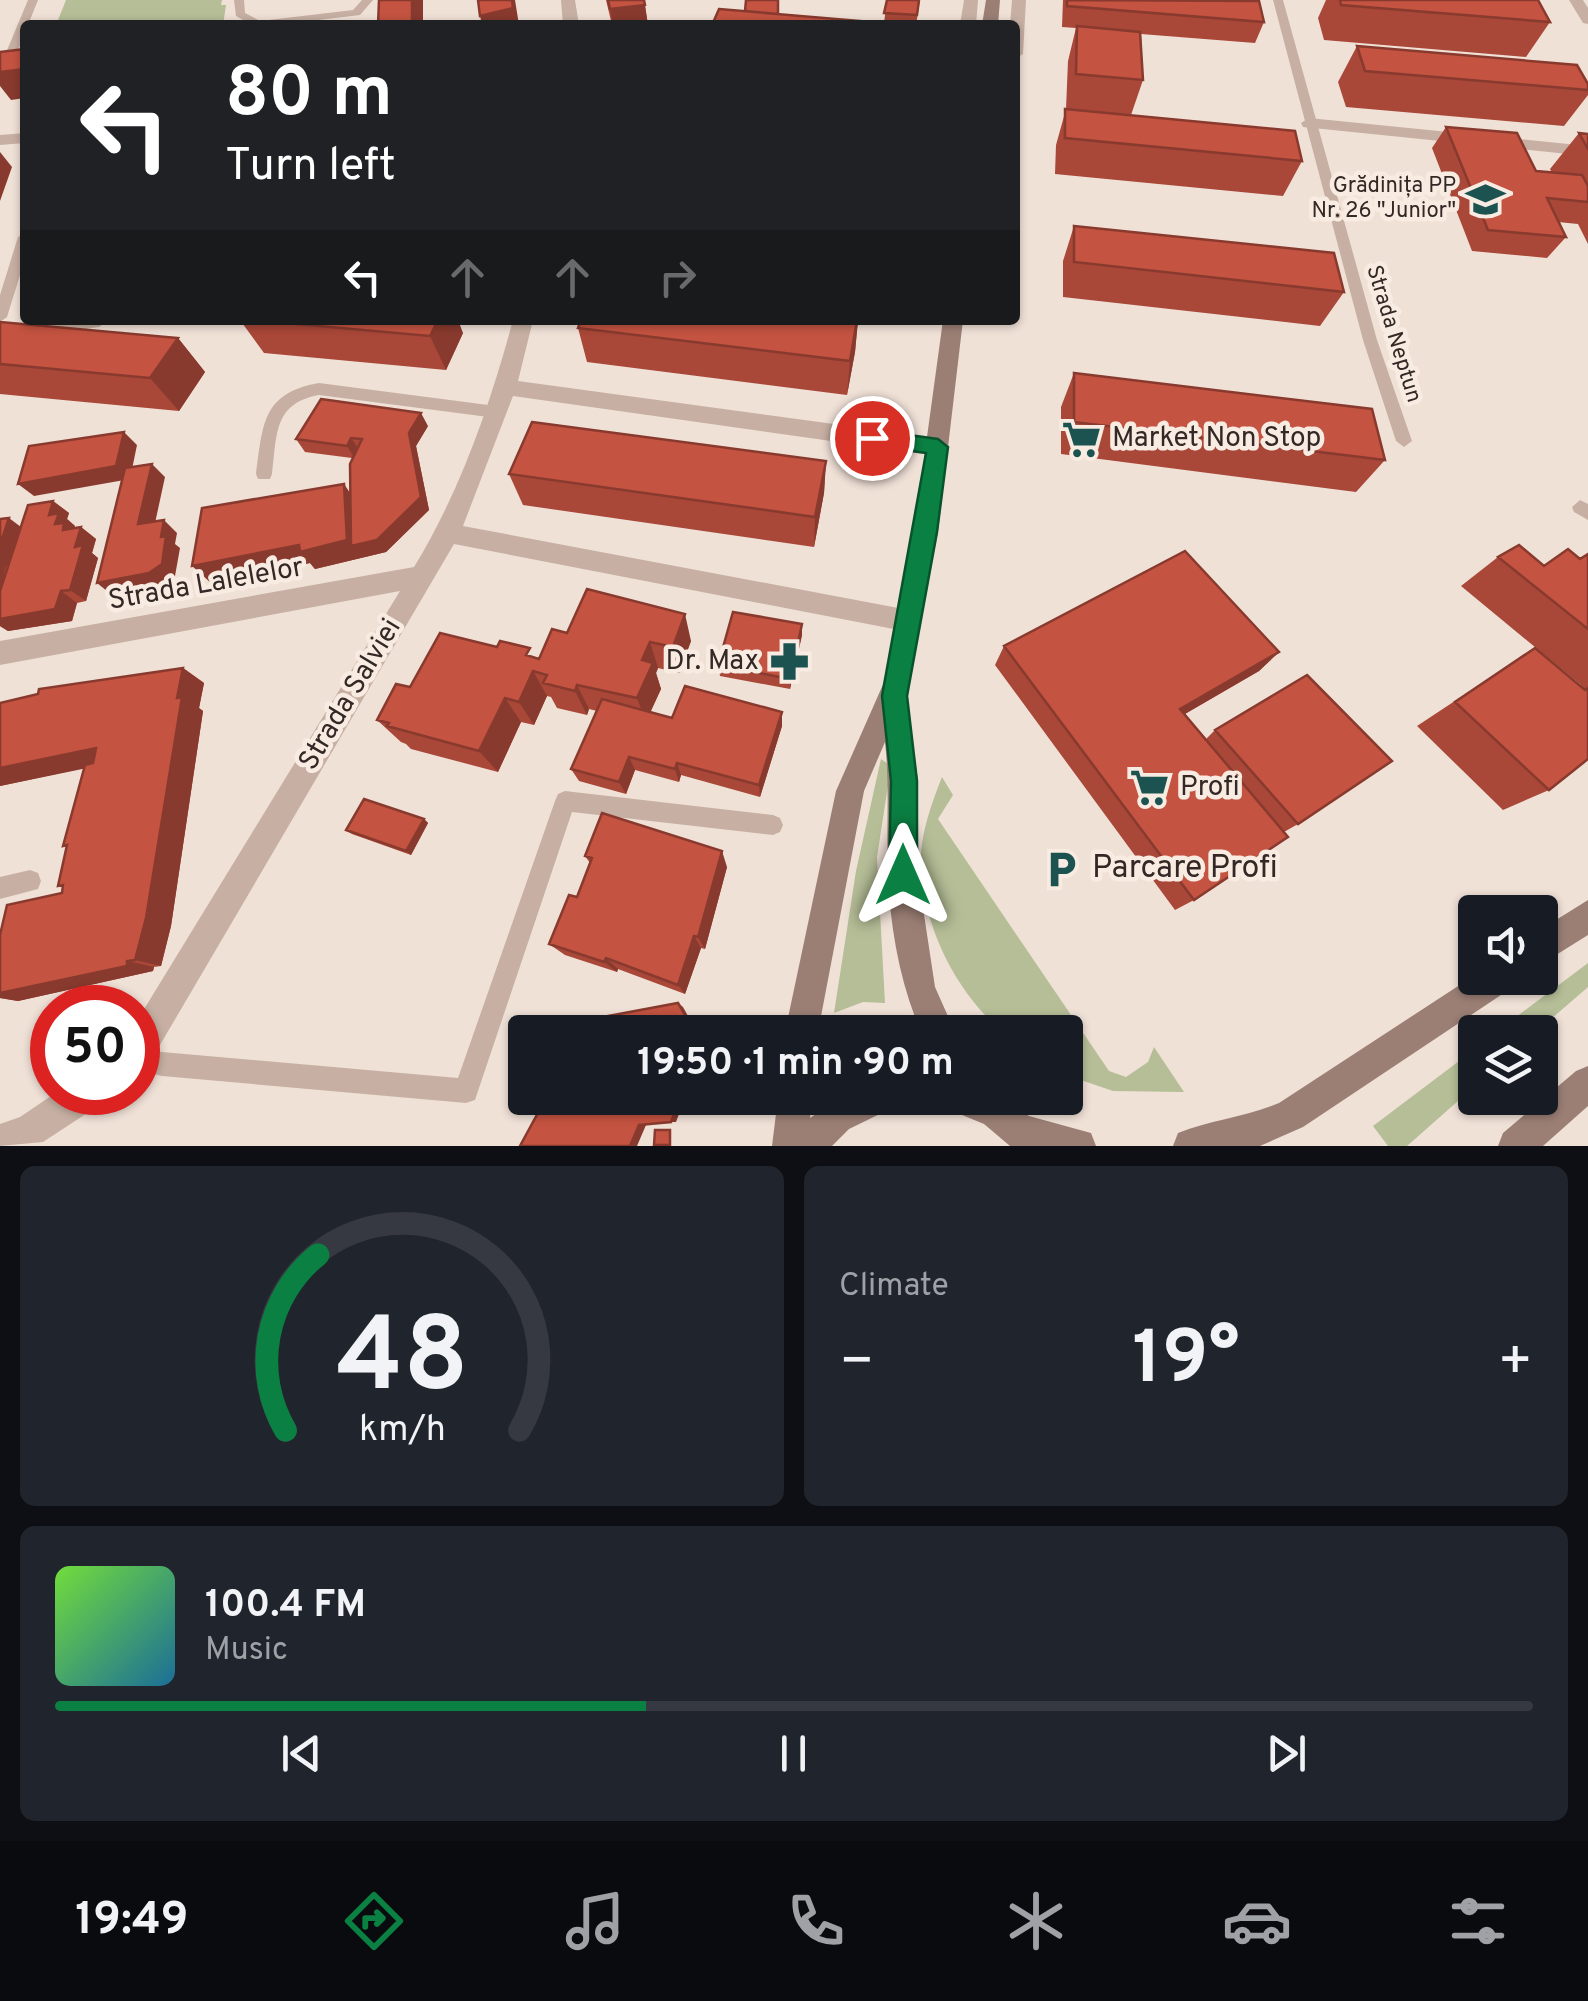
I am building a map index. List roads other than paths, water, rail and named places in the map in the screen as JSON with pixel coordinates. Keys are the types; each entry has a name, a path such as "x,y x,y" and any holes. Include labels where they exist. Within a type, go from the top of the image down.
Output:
{"main road":[{"path":"804,1015 850,791 894,696 938,447 952,325"},
{"path":"894,696 904,781 903,875 919,988 931,1015"},
{"path":"1558,937 1588,916"},
{"path":"1191,1146 1249,1133 1291,1115 1472,995"},
{"path":"1516,1146 1588,1083"},
{"path":"790,1146 793,1115"},
{"path":"806,1146 841,1115"},
{"path":"1000,1115 1032,1139 1078,1146"}],"street":[{"path":"1576,0 1588,20"},
{"path":"1309,123 1588,151"},
{"path":"0,335 66,325"},
{"name":"Strada Salviei","path":"160,1013 448,534 506,388 522,325"},
{"path":"506,388 938,447"},
{"path":"448,534 909,622"},
{"name":"Strada Lalelelor","path":"0,653 422,576"},
{"path":"0,1142 54,1115"}],"lane":[{"path":"239,0 240,14 251,20"},
{"path":"356,19 368,0"},
{"name":"Strada Neptun","path":"1278,0 1385,394 1404,441"},
{"path":"0,81 20,32"},
{"path":"0,317 20,253"},
{"path":"264,474 273,414 284,399 301,390 320,389 496,412"},
{"path":"160,1064 466,1091 565,801 773,825"},
{"path":"0,888 30,881"}],"place":[{"name":"Grădinița PP Nr. 26 \"Junior\"","path":"1486,199"},
{"name":"Market Non Stop","path":"1082,439"},
{"name":"Dr. Max","path":"789,662"},
{"name":"Profi","path":"1150,788"},
{"name":"Parcare Profi","path":"1062,869"}]}
